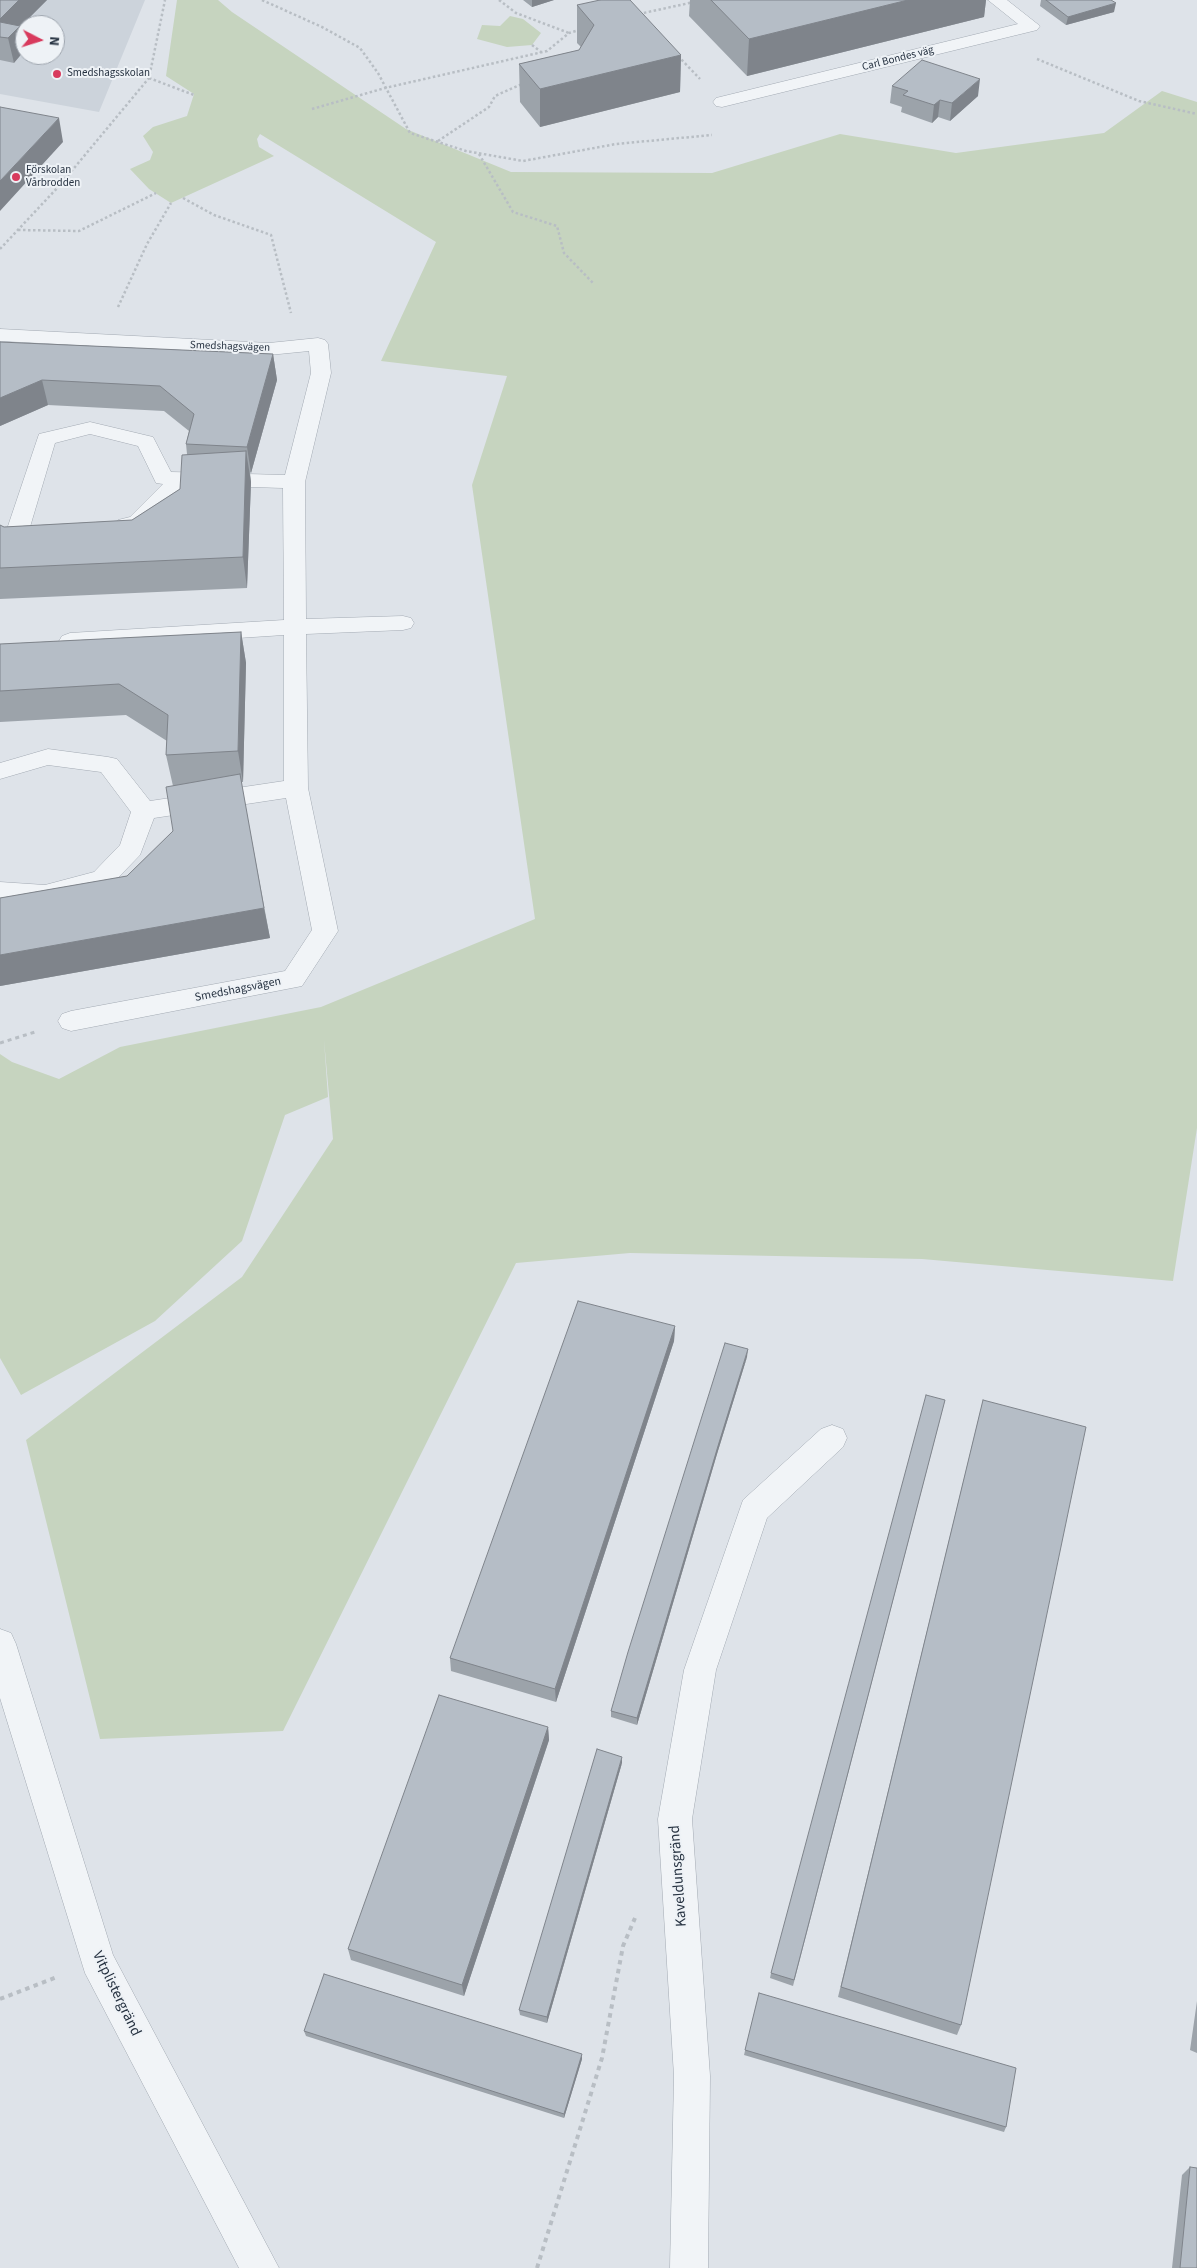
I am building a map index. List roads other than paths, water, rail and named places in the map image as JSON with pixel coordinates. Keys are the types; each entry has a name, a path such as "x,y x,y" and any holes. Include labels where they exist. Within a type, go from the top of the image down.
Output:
{"street":[{"name":"Carl Bondes väg","path":"722,102 1031,26 996,0"},
{"name":"Smedshagsvägen","path":"0,335 270,349 318,344 321,373 294,482 294,627 296,788 325,931 293,979 71,1021"},
{"path":"65,538 17,532 46,439 90,428 146,442 164,478 294,482"},
{"path":"110,530 138,522 182,479"},
{"path":"63,642 294,627 403,623"},
{"path":"0,771 48,757 108,765 144,811"},
{"path":"144,811 296,788"},
{"path":"0,891 45,894 102,879 131,849 144,811"},
{"name":"Kaveldunsgränd","path":"689,2268 692,2076 675,1819 700,1670 754,1510 832,1438"},
{"name":"Vitplistergränd","path":"0,1644 97,1961 177,2115 260,2268"}],"place":[{"name":"Smedshagsskolan","path":"57,74"},
{"name":"Förskolan Vårbrodden","path":"16,177"}]}
